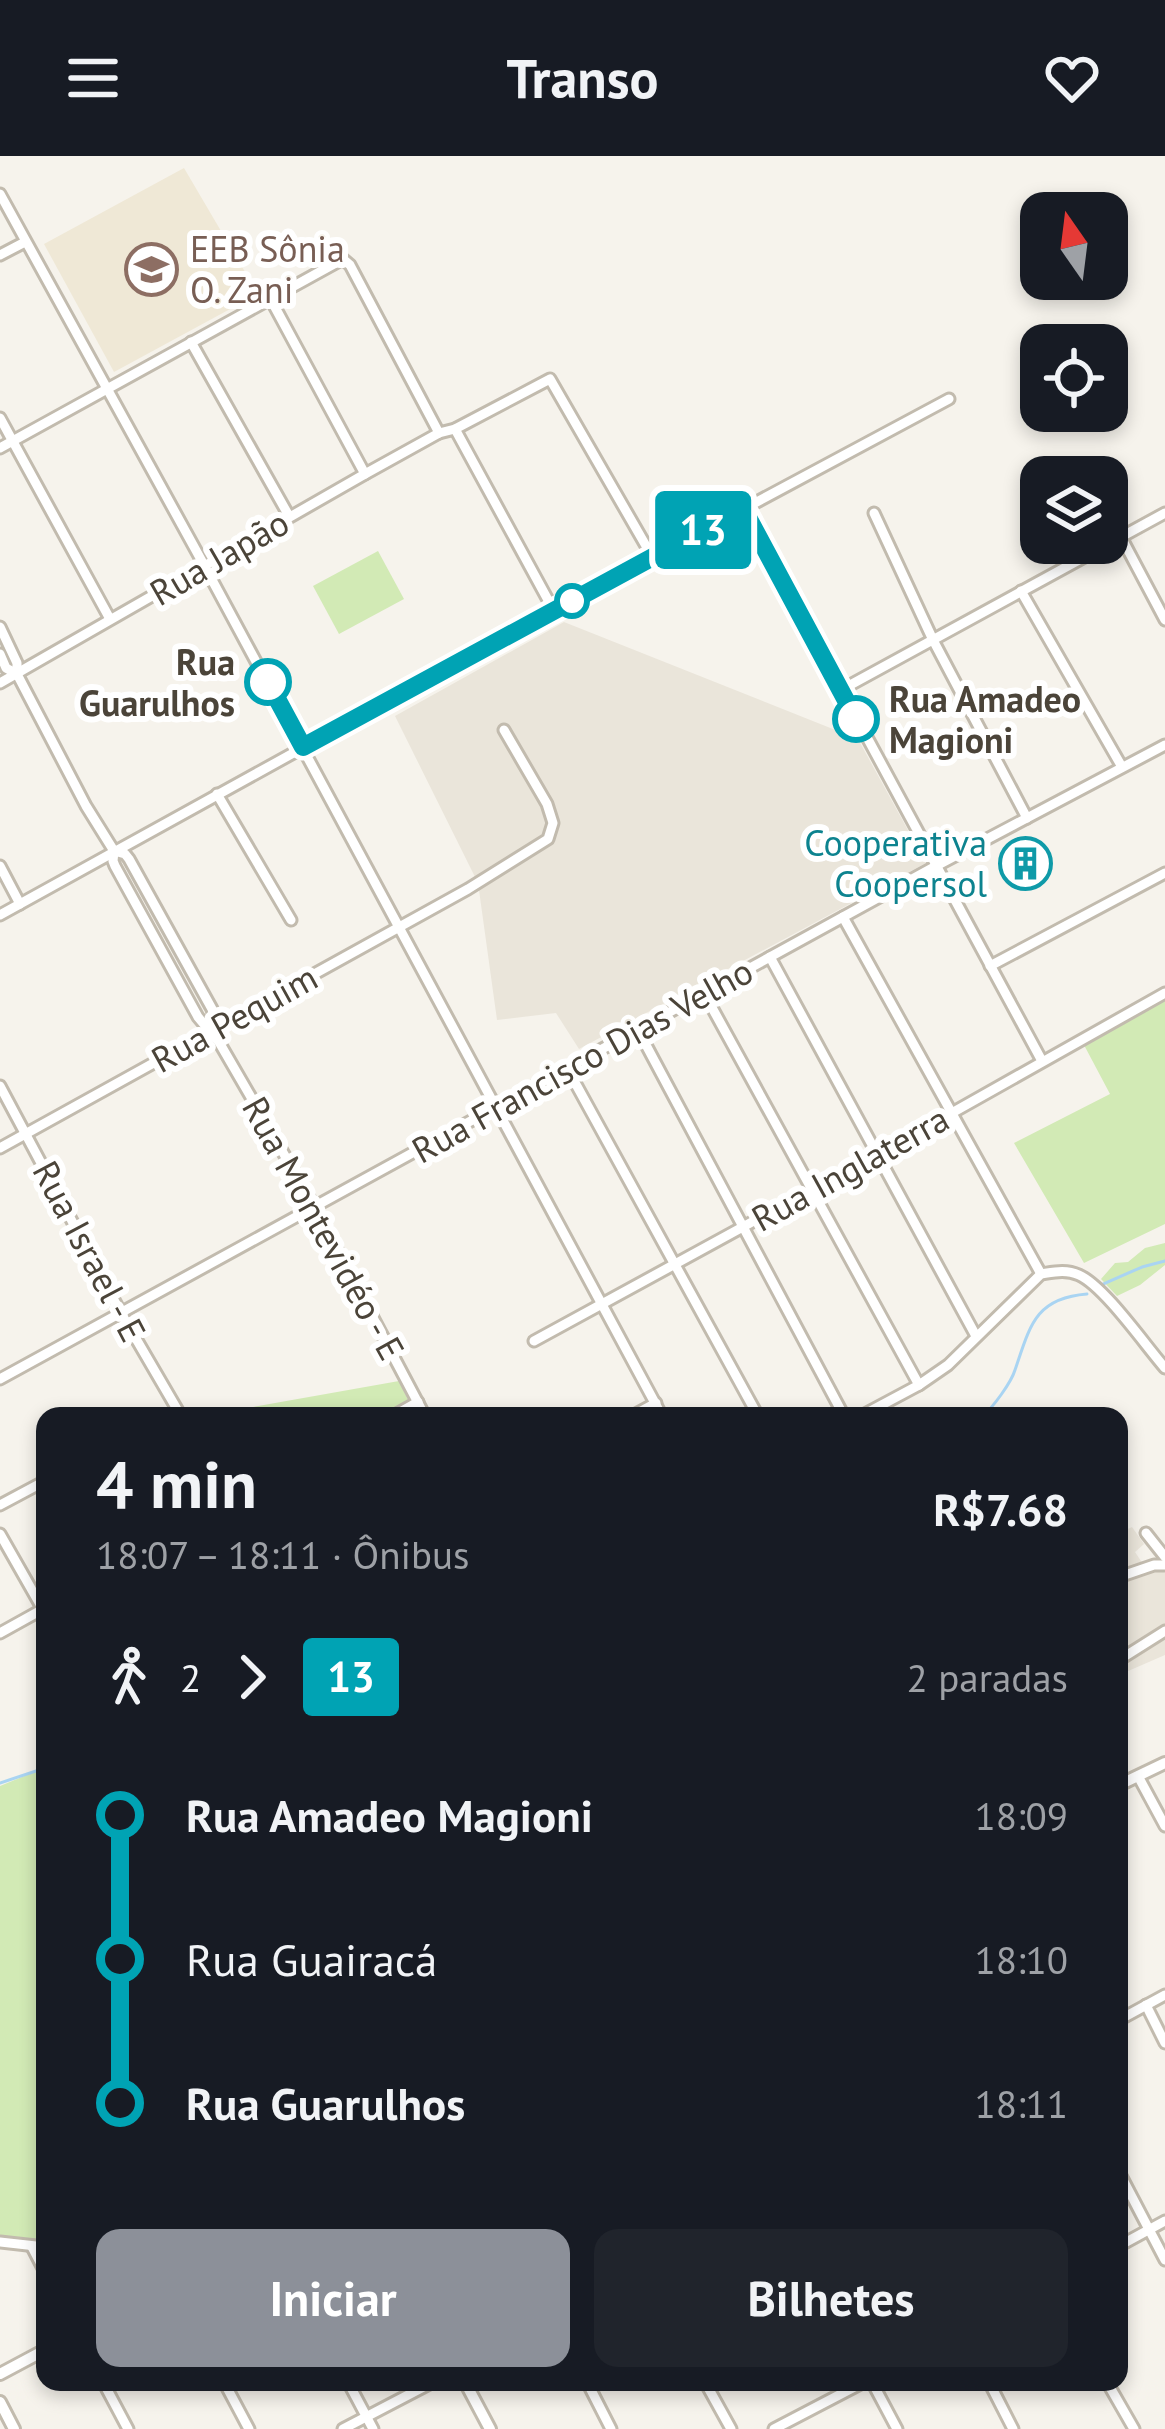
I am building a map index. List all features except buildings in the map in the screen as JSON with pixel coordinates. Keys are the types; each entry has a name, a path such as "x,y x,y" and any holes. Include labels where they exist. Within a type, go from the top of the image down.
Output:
{"street":[{"path":"0,194 658,1407"},
{"path":"0,255 25,242"},
{"path":"0,448 343,259 439,434"},
{"path":"271,298 365,474"},
{"path":"191,342 289,516"},
{"path":"554,610 454,429 550,380 653,558"},
{"path":"0,915 949,399"},
{"path":"0,418 110,619"},
{"name":"Rua Japão","path":"0,683 289,516 454,429"},
{"path":"743,508 1042,1061"},
{"path":"874,513 933,640 1027,818"},
{"path":"1128,533 1165,513"},
{"path":"1128,550 1165,620"},
{"path":"841,690 1071,564"},
{"path":"1021,591 1122,767"},
{"name":"Rua Montevidéo - E","path":"0,627 17,663 17,674 114,851 112,862 314,1206 420,1407"},
{"name":"Rua Montevidéo - E","path":"0,654 6,668 17,674"},
{"name":"Rua Pequim","path":"0,1148 468,889 548,839 554,824 547,804 504,730"},
{"name":"Rua Francisco Dias Velho","path":"0,1379 1165,745"},
{"path":"217,794 291,920"},
{"path":"0,866 20,904"},
{"path":"990,966 1165,873"},
{"path":"843,917 1041,1274"},
{"path":"770,957 976,1336"},
{"name":"Rua Inglaterra","path":"534,1341 1165,992"},
{"path":"704,994 919,1385"},
{"path":"638,1030 839,1407"},
{"path":"567,1068 753,1407"},
{"name":"Rua Israel - E","path":"0,1086 176,1407"},
{"path":"878,1407 948,1364 1041,1274 1061,1270 1093,1283 1165,1368"},
{"path":"409,1407 418,1402"},
{"path":"649,1407 656,1403"},
{"path":"0,1505 36,1486"},
{"path":"1128,1573 1165,1561 1146,1533"},
{"path":"0,1534 36,1596"},
{"path":"0,1633 36,1614"},
{"path":"1128,1654 1165,1631"},
{"path":"1128,1781 1165,1763"},
{"path":"1138,1776 1165,1826"},
{"path":"1128,2015 1165,1995"},
{"path":"1146,2005 1165,2042"},
{"path":"1128,2190 1165,2260"},
{"path":"1128,2241 1165,2221"},
{"path":"0,2242 36,2246"},
{"path":"32,2246 36,2254"},
{"path":"0,2374 36,2355"},
{"path":"109,2391 128,2429"},
{"path":"229,2391 249,2429"},
{"path":"353,2391 373,2429"},
{"path":"343,2429 416,2391"},
{"path":"470,2391 490,2429"},
{"path":"591,2391 611,2429"},
{"path":"710,2391 730,2429"},
{"path":"774,2429 850,2391"},
{"path":"874,2391 897,2429"},
{"path":"994,2391 1013,2429"},
{"path":"1113,2391 1134,2429"},
{"path":"0,2402 14,2429"}],"shaded area":[{"name":"EEB Sônia O. Zani","path":"184,168 258,294 114,372 44,244"},
{"path":"564,622 858,739 926,863 579,1049 556,1013 497,1020 478,883 395,716"},
{"path":"1132,1527 1144,1544 1135,1552 1143,1564 1157,1562 1165,1573 1165,1655 1128,1671 1128,1529"}],"green space":[{"path":"378,551 404,599 339,634 313,586"},
{"path":"1165,999 1165,1224 1084,1263 1014,1143 1110,1094 1084,1045"},
{"path":"1165,1243 1165,1265 1140,1285 1117,1296 1101,1279 1115,1263 1128,1262 1145,1248"},
{"path":"399,1381 409,1402 400,1407 253,1407"},
{"path":"36,1771 36,2240 0,2238 0,1786"}],"waterway":[{"path":"1103,1284 1165,1261"},
{"path":"991,1407 1010,1381 1037,1317 1056,1301 1087,1294"},
{"path":"0,1783 36,1771"}],"bus line":[{"name":"13","path":"268,682 303,747 743,508 856,719"}],"place":[{"name":"EEB Sônia O. Zani","path":"151,269"},
{"name":"Rua Guarulhos","path":"268,682"},
{"name":"Rua Amadeo Magioni","path":"856,719"},
{"name":"Cooperativa Coopersol","path":"1026,863"}]}
